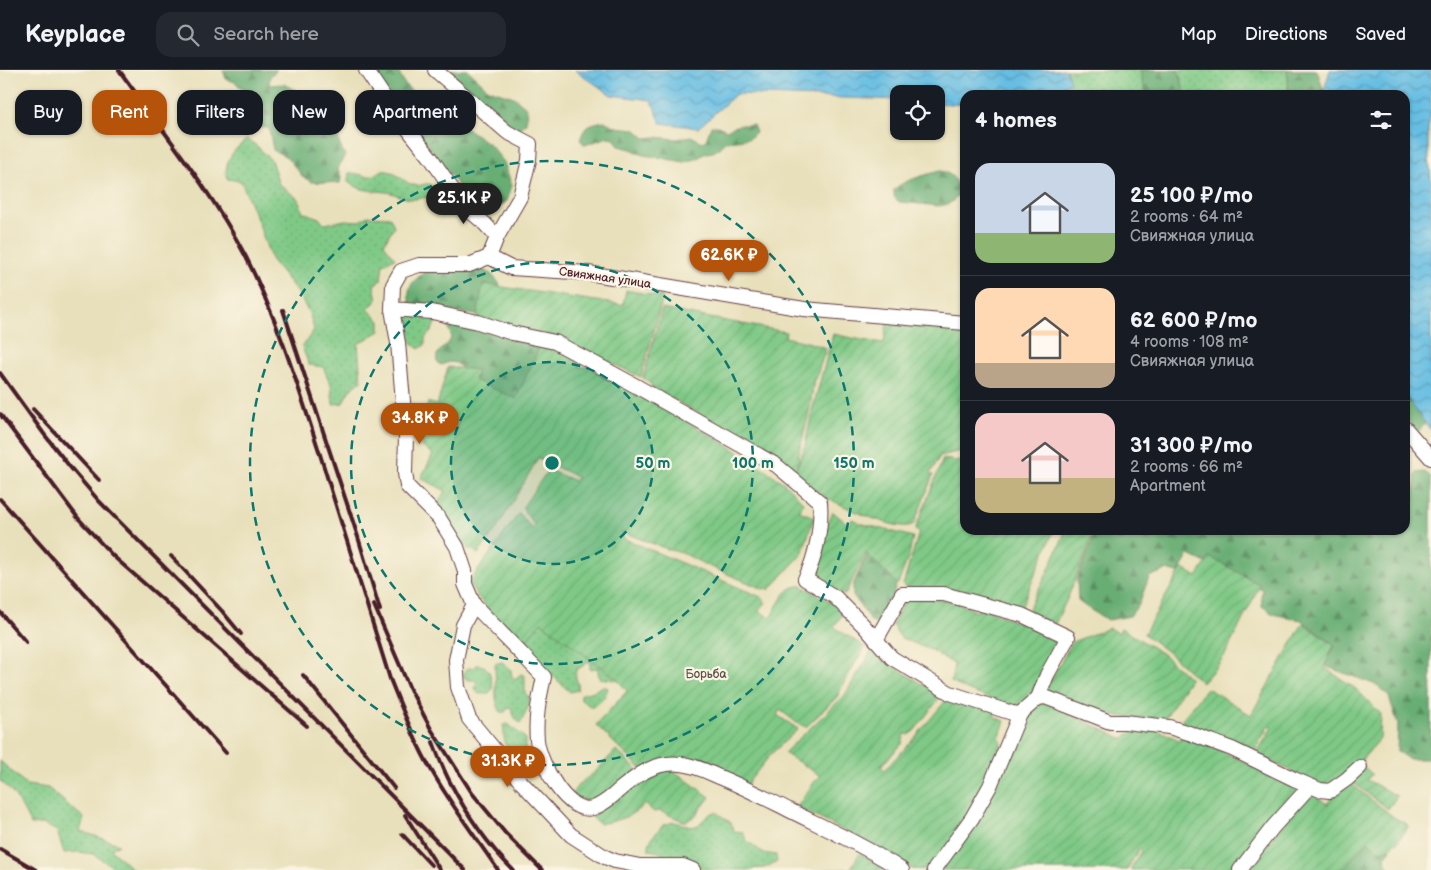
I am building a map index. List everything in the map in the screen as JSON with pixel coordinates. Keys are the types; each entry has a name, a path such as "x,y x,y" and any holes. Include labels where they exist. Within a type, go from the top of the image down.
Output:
{"street":[{"path":"366,70 392,110 431,158 463,205 497,237"},
{"path":"435,70 507,132 530,144 529,160 520,197 497,237 489,257 469,264 419,264 402,271 392,285 392,309 398,343 406,436 405,473 407,486 439,518 457,547 465,571 465,584 474,605 544,677 536,714 537,743 554,782 564,796 575,804 588,808 596,807 643,772 663,764 673,763 695,767 742,786 876,854 902,870"},
{"name":"Свияжная улица","path":"489,257 511,268 588,273 804,309 960,323"},
{"path":"392,309 432,312 555,342 776,465 820,502 821,515 818,534 810,568 805,579 835,598 864,626 892,658 950,693 1020,714"},
{"path":"1410,434 1431,458"},
{"path":"876,640 902,594 944,594 1022,615 1068,637 1047,675 1038,698 1020,714 986,794 972,818 934,870"},
{"path":"474,605 463,625 456,660 458,686 469,718 522,783 571,835 605,857 640,866 683,866 694,870"},
{"path":"1038,698 1050,698 1110,722 1125,722 1169,728 1189,733 1232,749 1320,790 1330,791 1360,767"},
{"path":"1240,870 1273,828 1310,786"}],"green space":[{"path":"223,70 277,70 270,76 269,85 284,84 295,90 273,90 273,135 337,135 345,155 338,169 341,177 340,183 312,182 303,177 287,157 273,150 269,128 263,128 263,90 244,90 235,82 226,79"},
{"path":"371,70 397,70 404,83 411,90 386,90"},
{"path":"445,70 468,70 488,89 514,97 527,108 526,123 519,129 510,126 476,97 476,90 468,90"},
{"path":"1066,70 1315,70 1323,90 1055,90 1070,82"},
{"path":"1140,70 1174,70 1179,72 1184,90 1145,90"},
{"path":"1287,70 1317,70 1323,90 1289,90"},
{"path":"604,121 616,127 635,129 645,138 678,139 691,136 702,142 706,140 711,126 718,126 726,130 739,125 753,125 756,132 750,138 725,142 713,152 684,162 643,155 619,146 614,138 608,137 585,145 580,140 586,128 591,124"},
{"path":"420,135 476,135 489,144 504,162 512,186 507,201 495,210 486,212 478,208 464,193"},
{"path":"247,139 271,160 279,184 298,199 303,212 319,218 325,224 345,220 359,221 368,216 390,217 394,226 384,244 395,258 383,264 381,280 374,285 377,300 368,309 380,321 380,331 358,344 361,381 349,391 343,403 333,404 331,385 323,367 309,365 302,347 314,330 310,315 298,293 271,259 241,181 227,179 228,161 238,147"},
{"path":"382,170 392,172 410,184 418,186 430,184 437,191 432,197 409,199 389,193 362,189 348,181 349,173 373,176"},
{"path":"940,171 952,176 956,182 958,195 950,203 939,206 900,202 895,199 894,190 897,187 915,178"},
{"path":"428,268 456,268 469,272 480,269 490,273 499,283 506,302 481,316 410,304 410,287"},
{"path":"483,284 623,305 626,290 663,297 641,377 557,338 477,317"},
{"path":"662,309 786,332 785,337 826,348 816,378 814,379 810,408 798,457 800,458 794,472 734,433 653,388 643,378"},
{"path":"410,314 437,319 431,332 425,338 425,345 419,349 409,337 403,321"},
{"path":"450,320 542,343 534,412 480,385 456,363 449,362 441,365 437,362 438,354 451,339 447,323"},
{"path":"887,323 960,330 960,451 940,456 930,474 933,475 914,524 906,526 881,521 850,509 816,492 795,474 805,445 812,411 833,334 884,343"},
{"name":"Борьба","path":"541,344 550,346 575,358 580,367 587,367 627,386 749,458 784,483 803,502 799,511 814,517 802,554 769,590 704,564 683,553 622,532 623,538 761,597 766,603 758,610 770,618 779,602 791,588 802,586 845,610 834,627 865,647 837,697 806,727 797,723 780,710 777,715 798,729 771,754 747,784 701,764 641,769 596,725 627,691 616,678 541,622 526,640 522,641 492,615 469,583 519,513 532,529 535,526 522,508 548,470 575,481 577,477 538,458 498,527 478,554 471,548 469,550 434,508 446,491 421,478 433,454 421,446 428,402 437,405 448,367 477,370 474,380 516,399"},
{"path":"1410,402 1425,423 1419,431 1410,423"},
{"path":"943,459 960,461 960,535 1052,535 1021,608 912,590 903,585 919,532 915,530"},
{"path":"1425,472 1431,477 1431,759 1408,759 1397,751 1398,724 1389,697 1379,686 1325,666 1335,645 1301,620 1273,614 1262,606 1261,595 1263,590 1189,555 1178,573 1166,570 1149,577 1139,604 1130,616 1108,620 1078,601 1077,579 1095,535 1410,535 1410,502 1414,499 1416,473"},
{"path":"833,512 849,525 852,519 860,523 913,537 909,555 898,584 866,553 845,595 821,582 817,576 816,558 822,537"},
{"path":"1064,535 1093,535 1055,624 1032,614 1029,609"},
{"path":"869,550 898,579 892,600 878,623 870,620 853,595 853,585"},
{"path":"1210,557 1260,585 1226,653 1202,683 1168,652 1144,634 1182,568 1197,577"},
{"path":"915,597 956,602 977,612 980,606 1019,623 1021,618 1062,635 1031,696 1018,706 1011,706 969,691 951,682 954,664 933,651 901,638 892,625 905,600"},
{"path":"541,620 620,677 614,680 600,678 598,668 590,669 590,662 586,662 576,670 578,690 570,692 546,672 528,650 528,638"},
{"path":"1303,623 1334,645 1324,667 1356,689 1381,714 1380,739 1346,778 1329,788 1256,755 1272,727 1269,725 1253,754 1181,725 1183,718 1207,688 1251,715"},
{"path":"1109,628 1119,633 1121,628 1163,654 1190,679 1163,721 1098,714 1047,691 1047,687 1072,642"},
{"path":"871,652 941,696 914,731 908,735 905,733 902,744 881,766 884,770 913,740 947,699 951,701 954,696 994,710 995,717 1005,721 999,738 1002,742 970,814 933,866 926,870 912,869 866,842 797,807 815,781 821,776 784,753 845,695"},
{"path":"502,662 511,670 512,677 515,679 521,674 525,676 525,693 530,698 521,723 516,719 512,709 509,707 505,712 500,712 496,699 495,664"},
{"path":"476,665 485,667 491,676 493,689 489,693 479,694 475,687 477,683 464,677 464,671"},
{"path":"604,686 608,688 606,694 594,706 590,706 581,700 581,695"},
{"path":"1038,703 1056,704 1068,713 1123,739 1135,730 1150,728 1179,740 1181,735 1203,742 1299,788 1235,870 1130,870 1141,851 1139,849 1127,870 939,870 1023,719"},
{"path":"508,724 525,738 525,749 530,754 528,759 517,761 506,746 503,725"},
{"path":"616,750 637,770 603,797 590,802 571,795 579,784 595,772"},
{"path":"0,761 27,785 48,788 84,818 80,831 119,844 111,849 133,870 118,870 93,854 64,853 57,831 43,824 31,825 22,807 0,781"},
{"path":"667,766 710,797 696,815 687,821 660,811 654,812 645,804 629,815 606,823 599,824 591,816 616,799 634,782"},
{"path":"1364,767 1372,774 1367,780 1397,796 1388,809 1351,781"},
{"path":"1350,783 1395,818 1407,824 1408,827 1395,844 1386,850 1382,850 1377,849 1368,841 1341,870 1245,870 1310,792 1327,804 1333,795"},
{"path":"716,812 731,823 734,831 743,832 746,840 763,853 776,855 777,862 763,868 754,868 753,870 710,870 649,850 651,839 663,825 674,822 692,827"},
{"path":"1368,835 1391,844 1390,851 1385,856 1386,864 1392,870 1341,870 1348,859"},
{"path":"860,853 886,869 824,870 850,869"}],"water":[{"path":"575,70 1066,70 1070,82 1055,90 960,90 960,105 945,104 945,85 890,85 890,100 736,94 698,128 661,123 651,100 611,95"},
{"path":"1330,70 1431,70 1431,112 1428,129 1428,149 1431,179 1431,430 1410,402 1410,90 1324,90"}],"railway":[{"path":"119,70 218,209 233,233 257,280 277,327 294,375 390,679 413,735 430,768 458,813 498,870"},
{"path":"283,310 358,537 380,610"},
{"path":"0,373 44,434 99,501 465,870"},
{"path":"33,409 99,480"},
{"path":"0,414 78,518 113,556 307,726"},
{"path":"0,499 226,753"},
{"path":"171,556 241,634"},
{"path":"374,605 410,689 431,729 472,793 506,834 542,870"},
{"path":"0,612 26,642"},
{"path":"303,675 394,788"},
{"path":"433,742 456,794 486,839 513,870"},
{"path":"405,815 440,870"},
{"path":"402,834 431,865"},
{"path":"0,849 36,870"}]}
